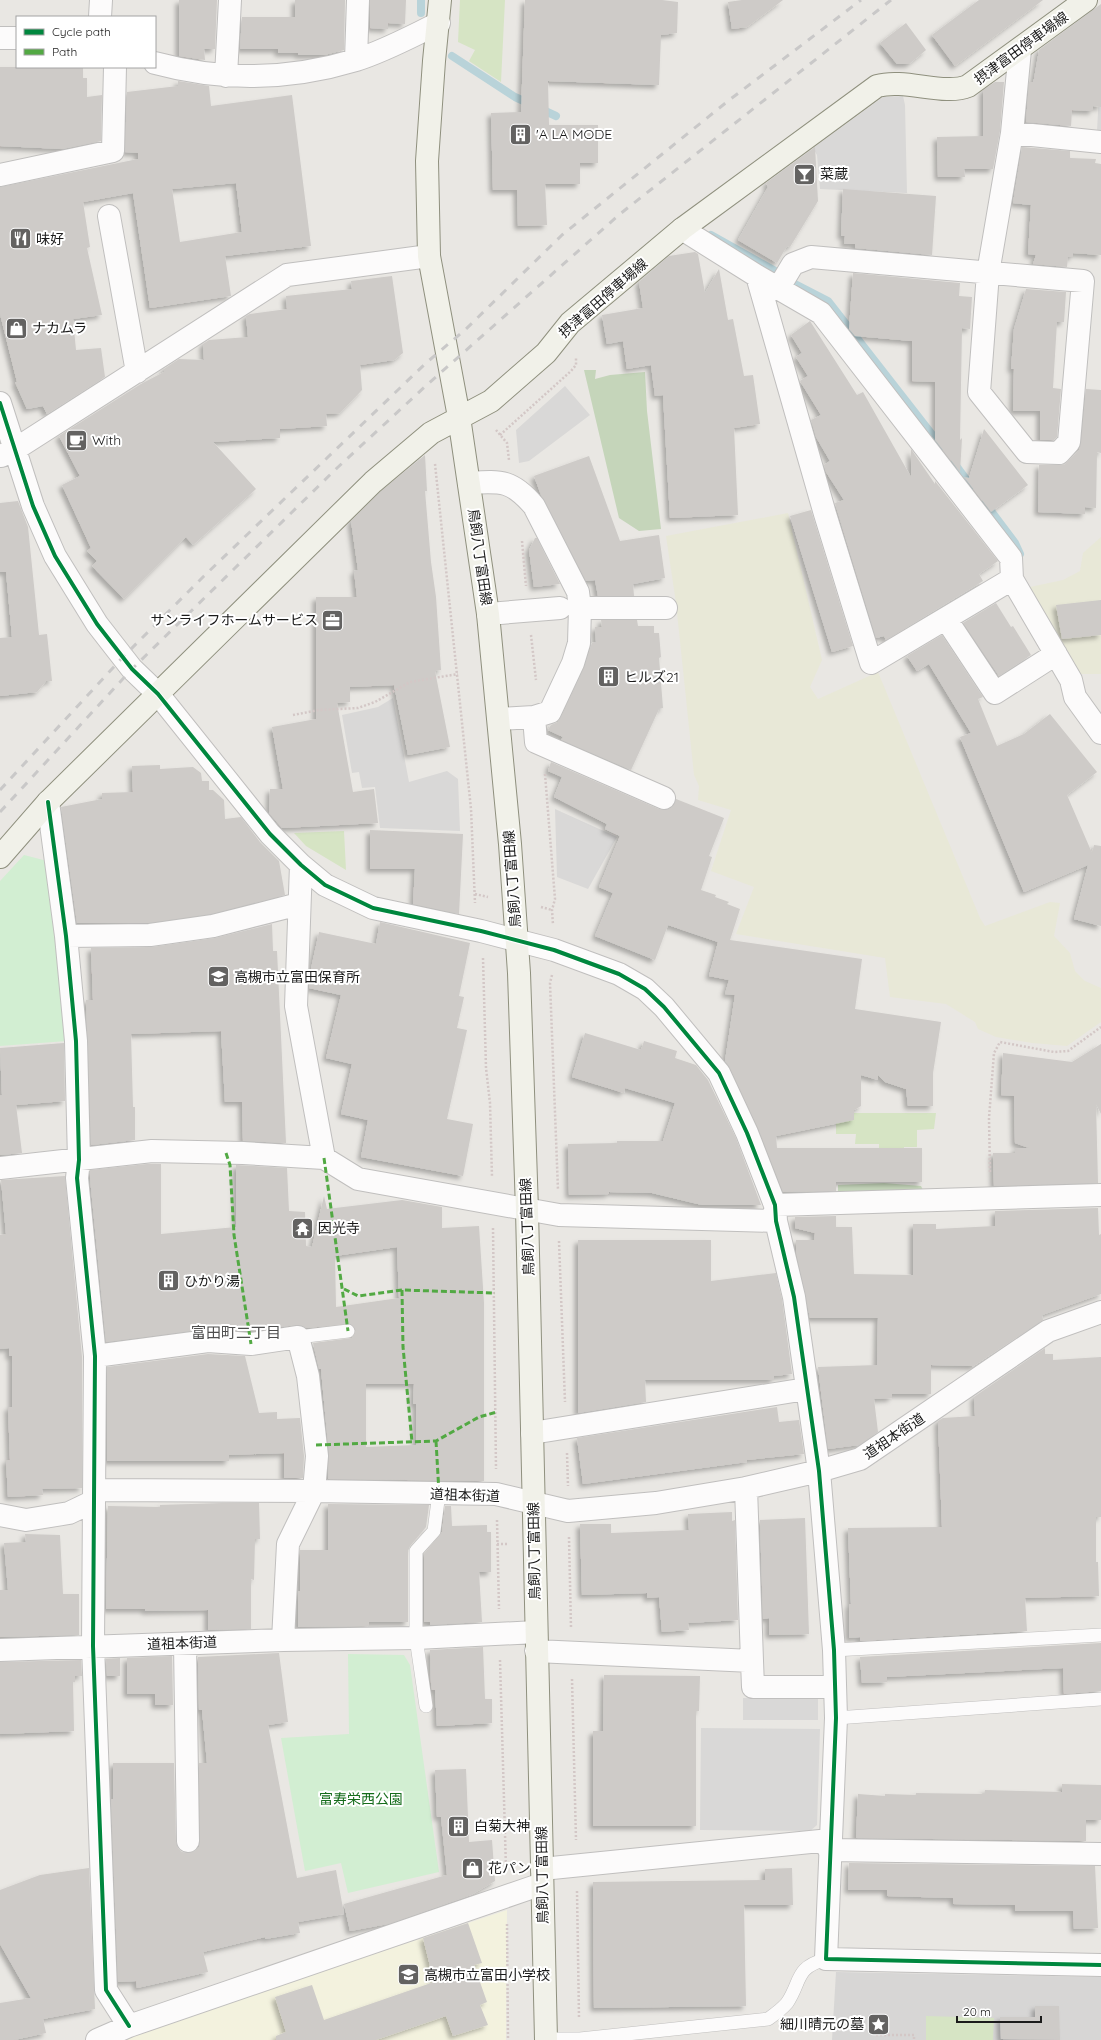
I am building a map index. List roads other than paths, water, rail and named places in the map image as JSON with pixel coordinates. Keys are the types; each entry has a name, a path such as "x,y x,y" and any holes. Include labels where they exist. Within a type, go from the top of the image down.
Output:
{"main road":[{"path":"440,0 427,161 429,256 459,417"},
{"name":"摂津富田停車場線","path":"0,857 48,802 373,482 431,433 491,401 546,353 570,323 682,229 877,86 891,84 957,89 965,88 1020,50 1086,0"},
{"name":"鳥飼八丁富田線","path":"459,417 488,614 517,941 527,1210 546,2039"}],"street":[{"path":"100,16 101,0"},
{"path":"226,76 230,0"},
{"path":"356,60 358,0"},
{"path":"156,63 200,73 226,76 270,76 313,71 356,60 383,50 439,23"},
{"path":"0,38 16,38"},
{"path":"778,289 794,264 811,257 988,273 1083,281 1069,442 1059,453 1027,452 979,392 988,273 1012,133 1020,50"},
{"path":"0,175 113,151 115,68"},
{"path":"1012,133 1101,142"},
{"path":"109,216 137,372"},
{"path":"682,229 778,289 821,313 1011,558 1012,579 1071,680 1076,697 1101,733"},
{"path":"7,454 287,275 429,256"},
{"path":"757,276 825,514 871,663 1012,579"},
{"path":"0,403 7,454 33,506 55,556 97,624 132,669 158,694 270,834 301,865 325,885 373,908 481,931 554,950 619,974 645,989 664,1007 719,1073 747,1133 775,1213 794,1297 806,1389 820,1471 834,1650 836,1718 826,1959 1101,1965"},
{"path":"469,483 503,483 513,486 528,499 534,506 578,592 570,608 579,643 573,663 550,712 534,717 498,719"},
{"path":"488,614 570,608 666,608"},
{"path":"946,619 995,693 1056,654"},
{"path":"534,717 536,742 664,798"},
{"path":"48,802 66,936 76,1041 79,1160 78,1178 95,1356 93,1646 106,1990 129,2026"},
{"path":"301,865 296,1006 324,1158"},
{"path":"66,936 150,935 213,926 299,904"},
{"path":"0,1168 152,1152 243,1153 324,1158 358,1179 558,1215 775,1213 990,1198 1101,1195"},
{"name":"道祖本街道","path":"94,1496 314,1491 496,1494 568,1511 656,1503 746,1488 820,1471 860,1459 1048,1331 1101,1312"},
{"path":"95,1356 208,1341 251,1344 298,1337 308,1376 317,1456 314,1491 288,1544 283,1640"},
{"path":"532,1433 806,1389"},
{"path":"746,1488 753,1687 835,1687"},
{"path":"0,1515 26,1520 70,1513 94,1496"},
{"name":"道祖本街道","path":"0,1650 283,1640 416,1638 536,1641 752,1661"},
{"path":"185,1644 188,1840"},
{"path":"97,2040 129,2026 542,1876 830,1845 1101,1854"}],"lane":[{"path":"298,1337 348,1331"},
{"path":"426,1706 416,1638 416,1551 434,1531 439,1493"},
{"path":"834,1650 1101,1635"},
{"path":"836,1718 1101,1699"},
{"path":"546,2039 580,2039 768,2019 787,2003 797,1979 804,1969 814,1962 826,1959"}],"waterway":[{"path":"421,0 421,13"},
{"path":"452,56 515,97 556,116"},
{"path":"711,235 777,272"},
{"path":"793,283 828,301 941,446"},
{"path":"954,463 971,486"},
{"path":"985,503 1015,543 1020,554"}],"railway":[{"path":"0,790 123,657 204,576 426,363 466,329 562,235 728,101 861,0"},
{"path":"0,812 132,669 337,468 429,383 620,214 891,0"}],"place":[{"name":"'A LA MODE","path":"520,134"},
{"name":"菜蔵","path":"805,174"},
{"name":"味好","path":"20,239"},
{"name":"ナカムラ","path":"17,328"},
{"name":"With","path":"76,440"},
{"name":"サンライフホームサービス","path":"333,620"},
{"name":"ヒルズ21","path":"608,677"},
{"name":"高槻市立富田保育所","path":"219,977"},
{"name":"因光寺","path":"303,1228"},
{"name":"ひかり湯","path":"169,1281"},
{"name":"白菊大神","path":"458,1826"},
{"name":"花パン","path":"472,1868"},
{"name":"高槻市立富田小学校","path":"409,1975"},
{"name":"細川晴元の墓","path":"879,2024"}],"district":[{"name":"富田町二丁目","path":"236,1332"}],"park label":[{"name":"富寿栄西公園","path":"361,1799"}]}
